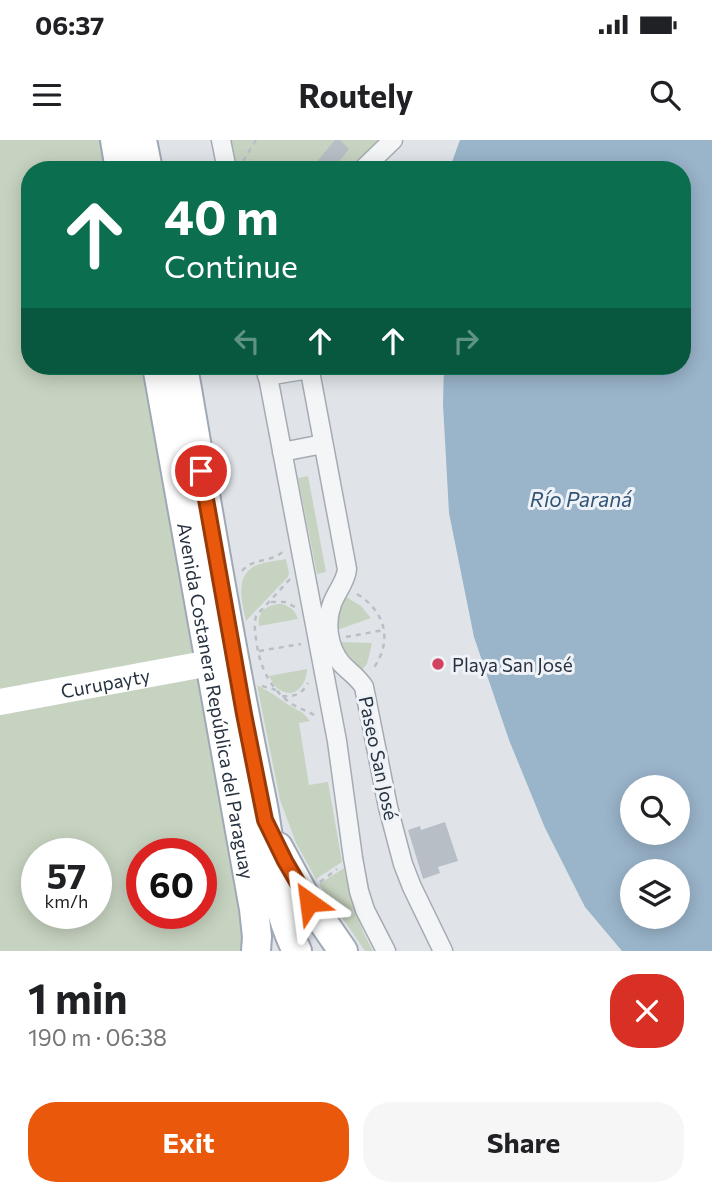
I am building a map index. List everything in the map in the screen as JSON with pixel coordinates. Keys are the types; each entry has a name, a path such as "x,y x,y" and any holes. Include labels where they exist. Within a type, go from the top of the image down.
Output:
{"main road":[{"path":"115,140 118,161"},
{"path":"142,140 146,161"},
{"name":"Avenida Costanera República del Paraguay","path":"159,375 254,909 256,951"},
{"name":"Avenida Costanera República del Paraguay","path":"185,375 279,906 297,951"},
{"path":"265,820 297,882 343,951"}],"street":[{"path":"221,140 225,161"},
{"path":"371,161 393,140"},
{"path":"268,375 337,741 359,891 365,910 386,951"},
{"name":"Paseo San José","path":"310,375 347,569 347,576 329,612 332,649 339,661 360,680 366,694 381,743 403,864 416,885 446,950"},
{"path":"282,452 323,444"},
{"name":"Curupayty","path":"0,702 210,663"}],"path":[{"path":"243,161 256,140"},
{"path":"239,576 246,566 281,555 286,545 289,558"},
{"path":"291,575 288,582 256,616 259,660 266,676 282,696 295,706 317,716"},
{"path":"342,585 373,607 379,614 384,631 378,662 368,675 360,680"},
{"path":"269,602 285,602 298,610"},
{"path":"282,696 299,694 310,679"},
{"path":"251,682 276,690"},
{"path":"314,886 353,858"}],"green space":[{"path":"0,140 106,140 110,161 21,161 21,375 151,375 199,654 0,693"},
{"path":"228,140 384,140 363,161 232,161"},
{"path":"308,476 326,572 317,574 298,478"},
{"path":"286,559 288,577 246,621 241,592 243,578 253,567"},
{"path":"343,595 361,606 371,618 340,629 332,627"},
{"path":"281,604 292,609 298,619 259,626 264,610 271,605"},
{"path":"342,642 372,643 367,664 359,673 336,646"},
{"path":"307,669 303,684 291,693 278,689 269,676"},
{"path":"200,676 249,951 0,951 0,712"},
{"path":"257,685 303,713 310,721 299,723 309,785 328,782 342,862 316,879 296,843 280,800"},
{"path":"344,868 355,910 373,951 365,951 319,884"}],"water":[{"name":"Río Paraná","path":"460,140 712,140 712,951 622,951 585,907 545,828 509,740 474,637 449,513 444,375 691,375 691,161 452,161"}],"building":[{"path":"335,140 340,140 349,149 339,161 318,161"},
{"path":"445,822 458,861 438,867 440,873 423,879 408,830 420,826 421,830"}],"place":[{"name":"Playa San José","path":"438,664"}],"route":[{"path":"201,471 265,820 309,902"}]}
